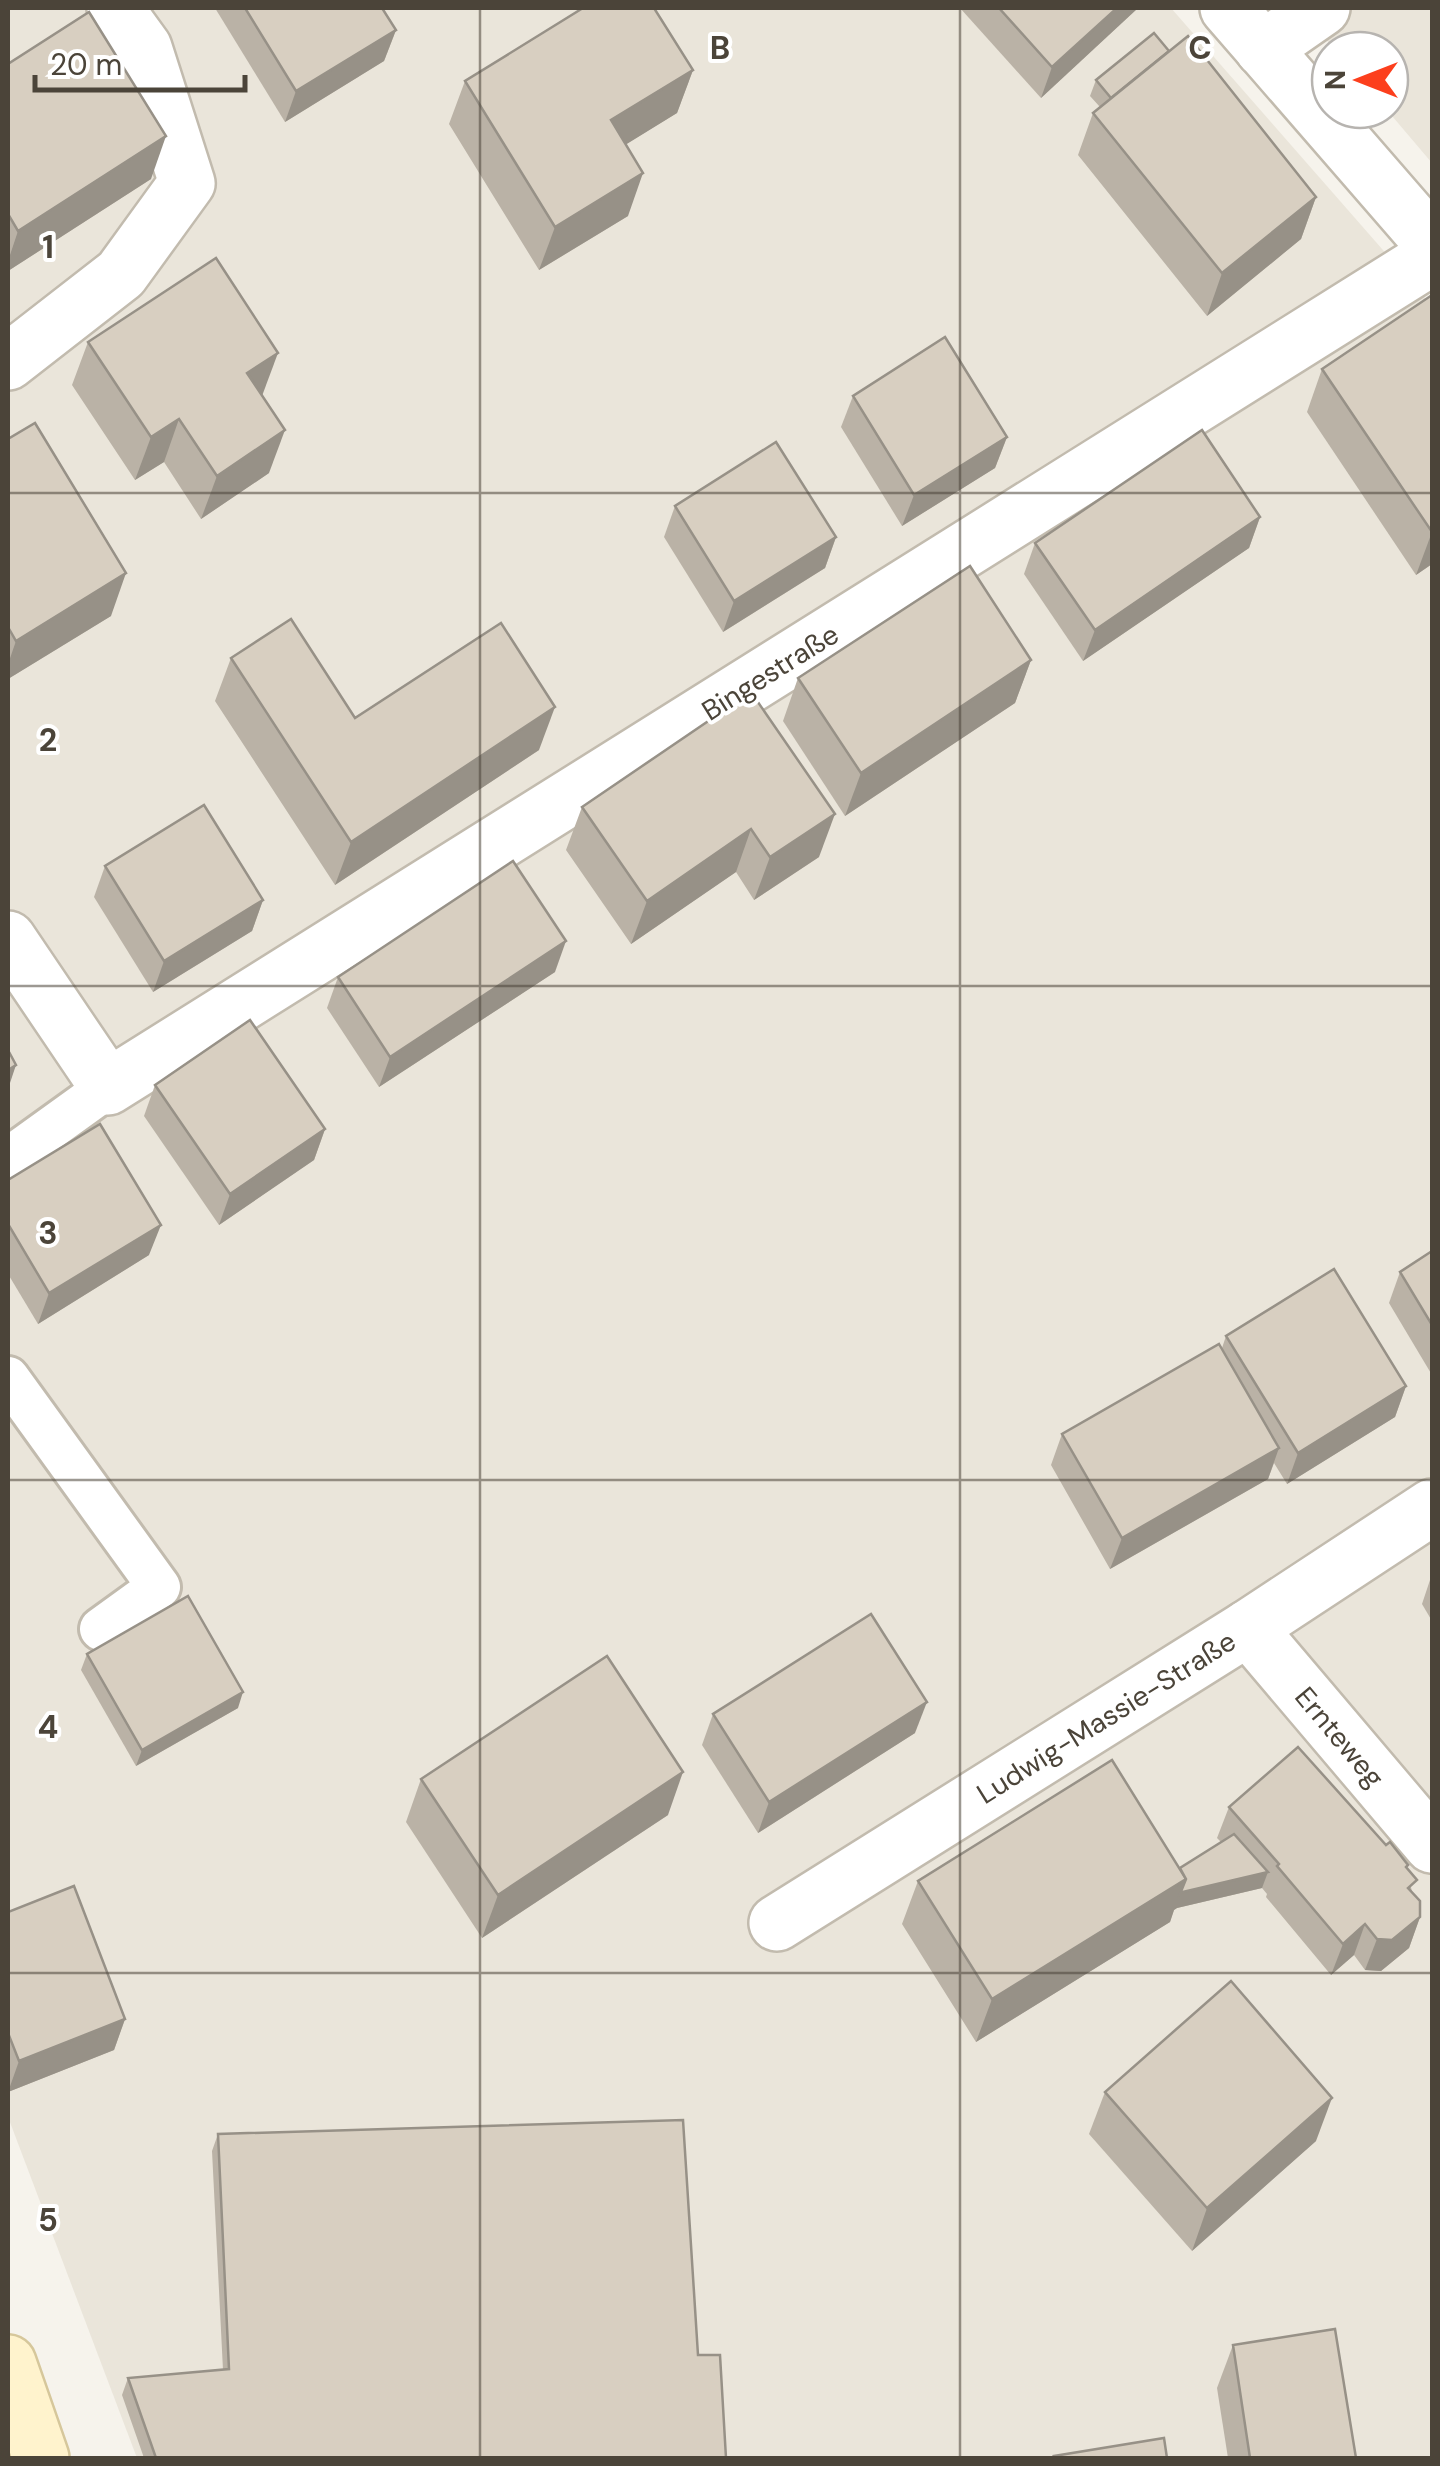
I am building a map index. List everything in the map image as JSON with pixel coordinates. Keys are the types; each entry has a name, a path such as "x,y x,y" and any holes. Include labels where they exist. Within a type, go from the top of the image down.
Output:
{"main road":[{"path":"8,2364 41,2458"}],"street":[{"path":"8,362 121,274 187,183 144,48 115,8"},
{"path":"1228,8 1432,243"},
{"path":"1263,49 1322,8"},
{"name":"Bingestraße","path":"108,1088 1432,257"},
{"path":"8,940 108,1088"},
{"name":"Ludwig-Massie-Straße","path":"777,1923 1248,1628 1432,1507"},
{"name":"Ernteweg","path":"1248,1628 1432,1845"}],"lane":[{"path":"8,1159 108,1088"},
{"path":"8,1378 159,1587 101,1629"}],"shaded area":[{"path":"8,8 1171,8 1432,306 1432,2458 137,2458 8,2117"},
{"path":"1299,8 1432,8 1432,163 1404,130 1410,130 1410,30 1318,30"}],"building":[{"path":"245,8 382,8 396,30 296,91"},
{"path":"583,8 654,8 693,70 611,120 643,173 555,227 465,81"},
{"path":"999,8 1117,8 1052,67"},
{"path":"89,12 166,136 18,231 8,214 8,64"},
{"path":"1154,33 1169,51 1111,98 1096,80"},
{"path":"1188,36 1316,197 1222,273 1093,113"},
{"path":"216,258 278,353 247,373 285,430 217,476 179,419 151,437 88,342"},
{"path":"1432,295 1432,532 1322,369"},
{"path":"945,337 1007,437 914,495 853,396"},
{"path":"35,423 126,573 16,641 8,627 8,439"},
{"path":"1202,430 1260,517 1095,630 1035,543"},
{"path":"776,442 836,537 734,601 675,506"},
{"path":"970,566 1031,660 861,773 798,678"},
{"path":"291,619 355,718 501,623 555,707 351,842 231,658"},
{"path":"751,692 835,814 770,857 751,829 647,901 582,807"},
{"path":"204,805 263,900 164,961 105,866"},
{"path":"513,861 566,941 390,1057 338,977"},
{"path":"250,1020 325,1129 230,1194 155,1085"},
{"path":"8,1050 16,1065 8,1070"},
{"path":"100,1124 161,1225 49,1293 8,1224 8,1180"},
{"path":"1432,1251 1432,1325 1400,1272"},
{"path":"1334,1269 1406,1386 1298,1453 1226,1336"},
{"path":"1219,1344 1279,1448 1122,1538 1062,1434"},
{"path":"188,1596 243,1692 142,1750 87,1654"},
{"path":"871,1614 927,1702 769,1802 713,1714"},
{"path":"607,1656 683,1772 498,1895 421,1779"},
{"path":"1298,1747 1386,1845 1390,1842 1417,1880 1408,1888 1420,1901 1420,1917 1392,1940 1377,1939 1365,1924 1343,1944 1229,1807"},
{"path":"1112,1760 1186,1879 992,1999 918,1881"},
{"path":"1234,1834 1268,1872 1180,1894 1186,1879 1180,1868"},
{"path":"74,1886 125,2019 19,2061 8,2033 8,1912"},
{"path":"1231,1981 1332,2098 1207,2208 1105,2092"},
{"path":"683,2120 698,2355 720,2355 726,2458 156,2458 128,2378 229,2369 218,2134"},
{"path":"1335,2329 1356,2458 1250,2458 1233,2345"},
{"path":"1164,2438 1167,2458 1054,2456"}]}
